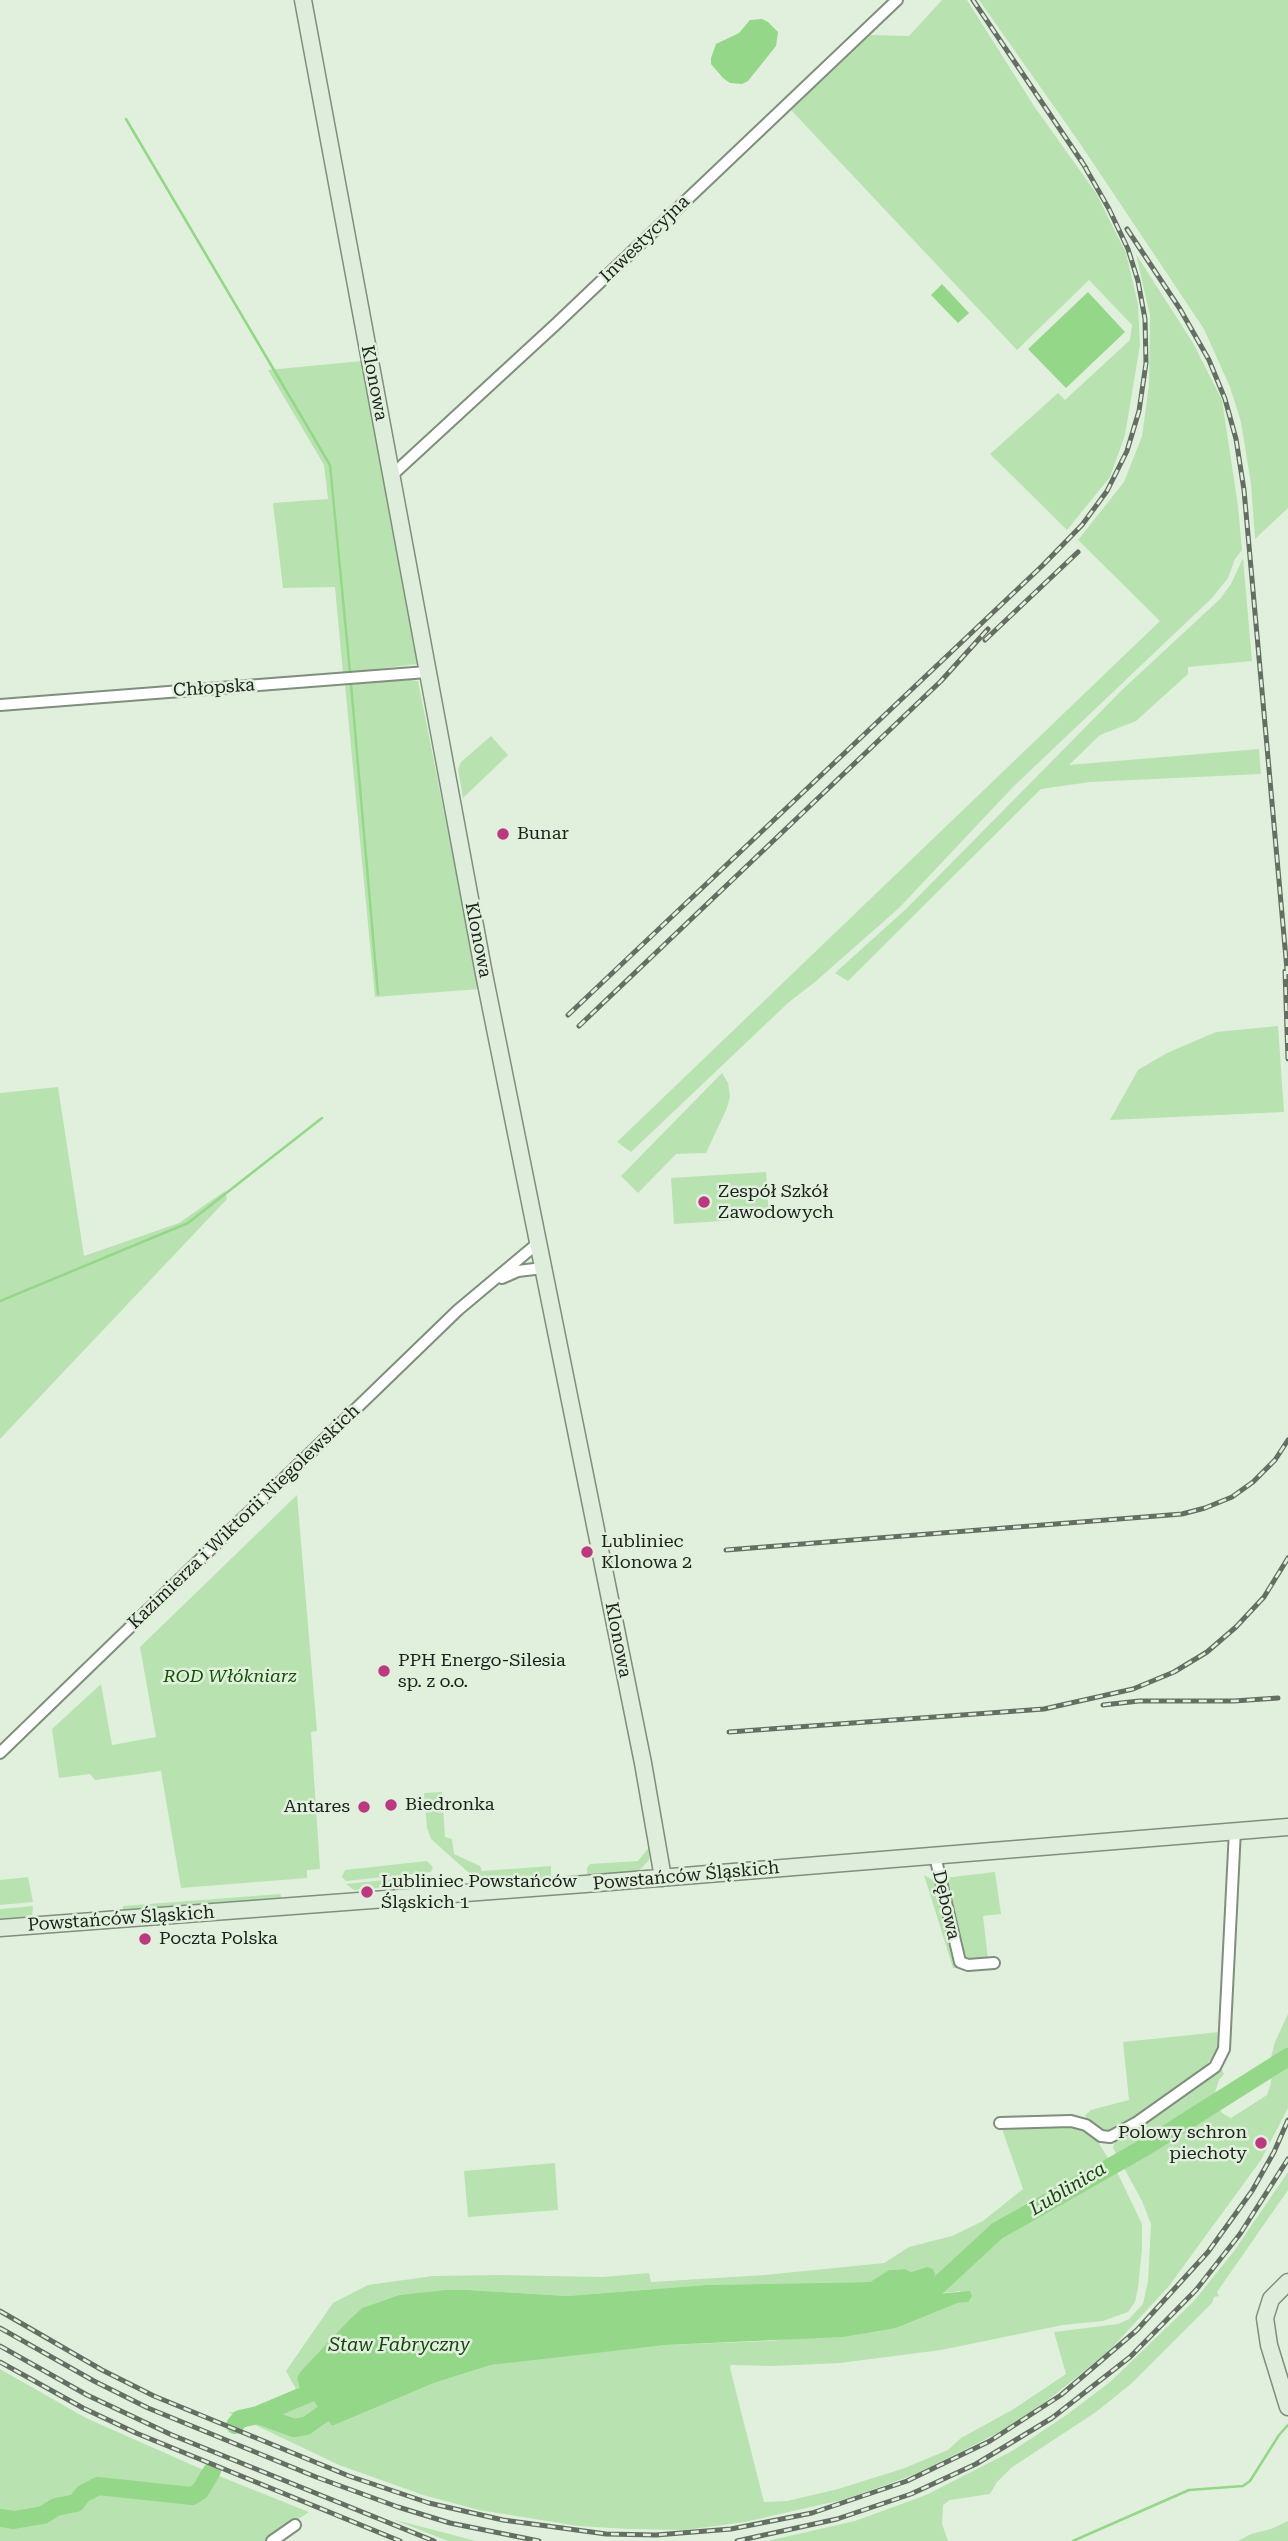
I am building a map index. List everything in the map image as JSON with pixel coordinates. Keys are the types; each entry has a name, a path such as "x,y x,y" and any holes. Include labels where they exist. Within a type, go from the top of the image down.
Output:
{"street":[{"name":"Klonowa","path":"303,0 484,974 643,1763 663,1878"},
{"name":"Inwestycyjna","path":"391,476 555,325 897,0"},
{"name":"Chłopska","path":"0,705 427,672"},
{"name":"Kazimierza i Wiktorii Niegolewskich","path":"0,1753 427,1340 538,1243"},
{"path":"490,1284 518,1271 542,1268"},
{"name":"Powstańców Śląskich","path":"0,1928 1288,1827"},
{"path":"1000,2123 1071,2121 1086,2126 1101,2136 1110,2137 1136,2123 1215,2067 1224,2049 1235,1830"},
{"name":"Dębowa","path":"934,1856 960,1962 968,1965 994,1964"},
{"path":"1288,2281 1271,2298 1265,2318 1269,2345 1288,2407"},
{"path":"272,2541 295,2525"}],"green space":[{"path":"942,0 967,0 1034,106 1096,193 1126,253 1138,304 1140,345 1125,435 1110,477 1067,530 990,454 1058,393 1065,400 1130,340 1132,325 1089,280 1017,350 791,110 870,35 909,36"},
{"path":"979,0 1288,0 1288,508 1255,539 1251,484 1241,422 1230,387 1204,329 1079,142"},
{"path":"1136,254 1193,343 1222,400 1242,550 1235,559 1228,578 1212,598 1013,787 899,908 789,1002 631,1152 617,1142 1160,621 1078,540 1124,482 1142,436 1149,385 1150,316"},
{"path":"362,361 418,664 343,673 335,587 283,588 273,503 328,499 324,465 268,370"},
{"path":"1243,558 1252,661 1188,667 1188,674 1136,721 1100,735 1069,765 1259,749 1261,774 1090,782 1041,789 848,981 835,973 906,909 1123,689 1220,599 1231,584"},
{"path":"418,681 479,989 375,997 345,684"},
{"path":"491,736 508,755 463,798 458,769 461,762"},
{"path":"1278,1026 1284,1112 1110,1120 1138,1070 1167,1053 1216,1032"},
{"path":"722,1073 728,1083 730,1096 706,1153 676,1154 638,1193 621,1176"},
{"path":"58,1087 84,1256 179,1223 225,1191 227,1199 0,1439 0,1093"},
{"path":"766,1172 769,1218 674,1224 671,1178"},
{"name":"ROD Włókniarz","path":"297,1495 317,1731 311,1732 320,1869 307,1870 307,1878 181,1888 161,1771 95,1780 90,1774 59,1778 52,1729 101,1684 112,1745 156,1737 140,1647"},
{"path":"442,1792 445,1837 452,1839 454,1854 480,1866 482,1871 551,1866 551,1879 486,1884 478,1881 431,1839 427,1828 424,1793"},
{"path":"650,1846 649,1860 638,1872 590,1876 587,1874 590,1864 638,1861"},
{"path":"427,1861 433,1867 431,1872 346,1881 342,1877 345,1870"},
{"path":"995,1872 1001,1914 983,1916 988,1959 971,1961 963,1956 944,1878"},
{"path":"433,1875 419,1885 354,1890 346,1884"},
{"path":"924,1875 933,1880 957,1968 953,1968"},
{"path":"28,1877 33,1902 0,1905 0,1880"},
{"path":"280,1894 283,1900 123,1913 123,1906"},
{"path":"33,1906 32,1918 0,1920 0,1909"},
{"path":"1288,2014 1288,2108 1261,2160 1169,2286 1108,2352 1048,2400 1006,2429 916,2474 846,2499 745,2522 685,2530 578,2526 479,2510 423,2495 339,2465 228,2412 241,2412 296,2389 286,2371 333,2303 368,2285 433,2276 603,2277 649,2273 651,2282 765,2275 884,2263 909,2247 952,2236 983,2221 1023,2189 1001,2126 1064,2125 1095,2137 1119,2176 1142,2224 1138,2288 1135,2302 1128,2312 1103,2321 1063,2325 941,2350 840,2363 731,2365 764,2502 787,2501 838,2489 902,2469 948,2450 961,2438 1012,2410 1066,2374 1054,2332 1118,2324 1129,2319 1143,2304 1148,2281 1151,2224 1142,2201 1113,2148 1115,2140 1222,2070 1224,2074 1213,2098 1222,2113 1231,2118 1267,2095 1272,2070 1269,2065 1275,2042","holes":["927,2267 931,2292 937,2294 960,2291 968,2302 958,2303 896,2328 770,2341 607,2350 491,2365 434,2383 332,2426 311,2396 302,2399 298,2393 300,2389 297,2378 300,2372 349,2320 362,2308 399,2295 468,2290 567,2296 706,2285 870,2282 889,2270 905,2269 911,2272"]},
{"path":"1220,2032 1217,2051 1199,2075 1132,2123 1115,2130 1107,2130 1093,2126 1087,2120 1085,2115 1091,2110 1129,2100 1123,2042"},
{"path":"555,2163 558,2210 468,2217 464,2171"},
{"path":"1288,2172 1288,2190 1217,2292 1219,2296 1214,2297 1212,2303 1132,2383 1096,2412 1011,2468 990,2494 950,2500 943,2505 942,2524 948,2541 767,2541 855,2521 926,2495 1012,2451 1065,2416 1110,2382 1194,2301 1234,2251"},
{"path":"0,2369 86,2418 199,2468 309,2512 265,2541 0,2541"},
{"path":"392,2519 476,2541 448,2541"},
{"path":"1288,2521 1288,2541 1238,2541 1251,2534"}],"water":[{"path":"762,19 778,32 776,46 748,81 742,84 730,83 711,64 716,44 739,33 750,20"},
{"path":"942,284 969,313 958,323 931,295"},
{"path":"1088,292 1125,332 1066,388 1028,349"},
{"name":"Staw Fabryczny","path":"927,2267 933,2269 935,2274 930,2286 931,2292 937,2294 970,2291 972,2296 968,2302 958,2303 896,2328 843,2337 665,2345 491,2365 434,2383 332,2426 311,2397 302,2399 298,2393 300,2389 297,2378 300,2372 349,2320 362,2308 399,2295 468,2290 567,2296 706,2285 870,2282 889,2270 905,2269 911,2272"}],"waterway":[{"path":"126,119 330,465 350,672"},
{"path":"351,684 378,994"},
{"path":"0,1301 188,1223 322,1118"},
{"name":"Lublinica","path":"910,2299 931,2292 997,2231 1147,2146 1288,2057"},
{"path":"235,2425 240,2419 258,2415 322,2388"},
{"path":"258,2415 294,2428 306,2426 323,2414"},
{"path":"1073,2541 1189,2490 1243,2486 1250,2481 1288,2425"},
{"name":"Lublinica","path":"0,2518 14,2520 43,2515 56,2507 76,2503 83,2494 98,2486 192,2496 200,2491 212,2471"}],"railway":[{"path":"973,0 1086,168"},
{"path":"568,1015 1042,566 1082,525 1107,491 1127,451 1139,411 1146,363 1145,319 1138,281 1128,249 1081,160"},
{"path":"1127,229 1180,309 1209,360 1225,399 1236,439 1244,490 1288,981"},
{"path":"985,640 1078,552"},
{"path":"579,1026 941,681 988,629"},
{"path":"1285,971 1288,1059"},
{"path":"726,1550 1182,1514 1232,1497 1253,1482 1275,1460 1288,1440"},
{"path":"729,1732 1044,1709 1133,1689 1174,1672 1207,1652 1236,1627 1264,1597 1288,1558"},
{"path":"1103,1705 1139,1701 1278,1698"},
{"path":"0,2311 102,2370 154,2396 349,2476 429,2503 503,2520 606,2534 656,2535 731,2529 812,2513 907,2481 990,2441 1061,2395 1137,2330 1208,2252 1252,2191 1288,2120"},
{"path":"737,2541 837,2519 911,2494 976,2464 1052,2418 1130,2357 1196,2290 1240,2234 1288,2159"},
{"path":"0,2328 148,2408 316,2477 450,2523 539,2541"},
{"path":"0,2346 87,2395 172,2435 434,2541"},
{"path":"0,2362 83,2408 136,2433 400,2541"}],"place":[{"name":"Bunar","path":"503,834"},
{"name":"Zespół Szkół Zawodowych","path":"704,1202"},
{"name":"Lubliniec Klonowa 2","path":"587,1552"},
{"name":"PPH Energo-Silesia sp. z o.o.","path":"384,1671"},
{"name":"Biedronka","path":"391,1805"},
{"name":"Antares","path":"364,1807"},
{"name":"Lubliniec Powstańców Śląskich 1","path":"367,1892"},
{"name":"Poczta Polska","path":"145,1939"},
{"name":"Polowy schron piechoty","path":"1261,2143"}]}
